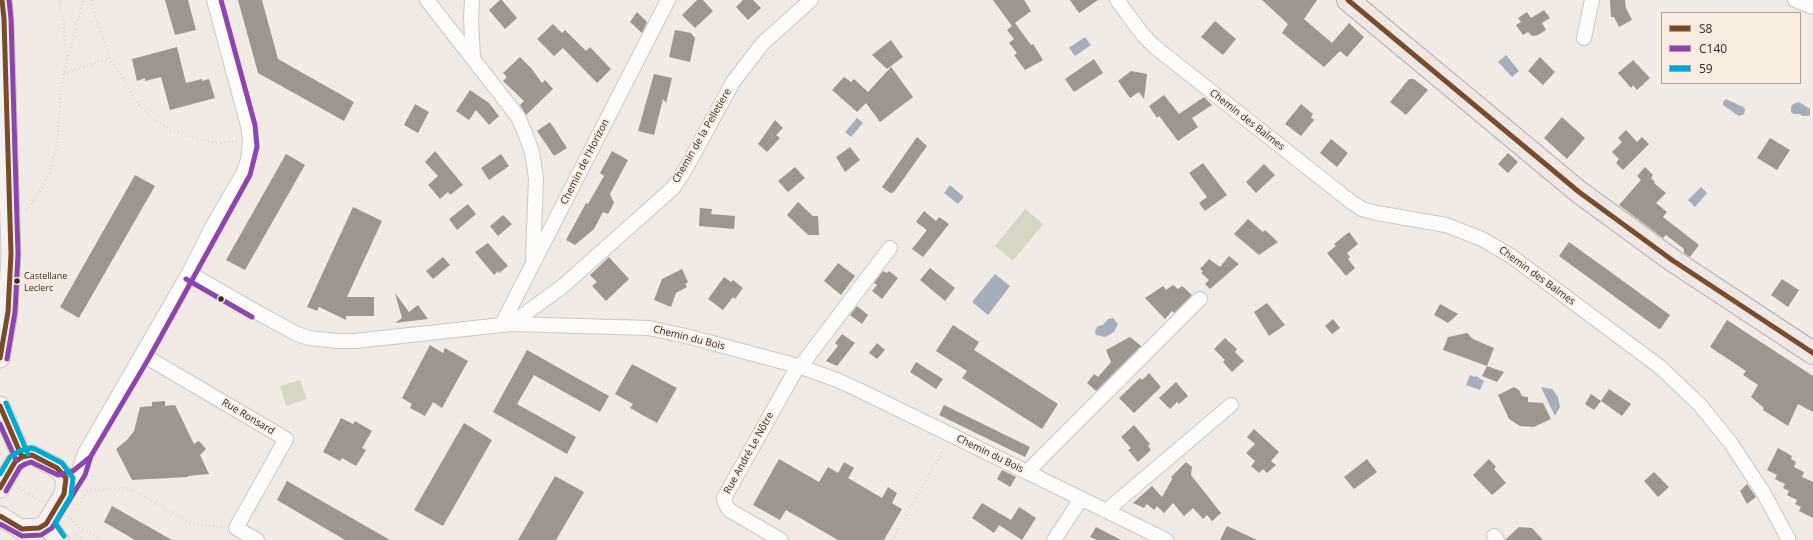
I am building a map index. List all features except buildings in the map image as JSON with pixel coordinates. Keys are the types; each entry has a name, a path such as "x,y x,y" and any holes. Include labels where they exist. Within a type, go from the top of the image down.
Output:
{"main road":[{"path":"1348,0 1579,192 1678,264 1813,352"}],"street":[{"path":"0,358 11,254 2,0"},
{"path":"42,532 79,471 86,453 190,273 212,227 244,172 248,160 250,140 214,0"},
{"path":"427,0 518,117 532,152 536,178 533,263"},
{"path":"472,0 471,18 474,59"},
{"name":"Chemin de l'Horizon","path":"506,324 533,263 668,0"},
{"name":"Chemin de la Pelletiere","path":"506,324 563,286 673,188 685,170 733,82 763,43 811,0"},
{"name":"Chemin des Balmes","path":"1117,0 1143,35 1155,47 1356,205 1362,209 1377,214 1446,225 1482,239 1511,256 1660,367 1700,405 1730,442 1763,492 1789,540"},
{"path":"1584,38 1592,0"},
{"path":"1795,0 1813,7"},
{"path":"799,367 890,248"},
{"name":"Chemin du Bois","path":"190,273 297,334 309,338 337,341 355,340 506,324 649,328 690,337 799,367 837,380 1166,540"},
{"path":"1027,472 1200,299"},
{"name":"Rue Ronsard","path":"143,355 286,440 236,528"},
{"name":"Rue André Le Nôtre","path":"781,540 729,510 724,498 799,367"},
{"path":"1106,511 1230,405"},
{"path":"0,406 22,457"},
{"path":"57,468 70,465 86,453"},
{"path":"0,488 15,462 22,457 32,455 57,468 66,478 64,494"},
{"path":"1054,540 1081,499"},
{"path":"0,516 22,529 42,532 59,540"},
{"path":"236,528 257,540"}],"path":[{"path":"59,0 64,25 67,60"},
{"path":"25,212 38,195 49,174 57,147 61,91 64,73 83,0"},
{"path":"92,0 95,15 110,58 138,104 151,117 171,130 193,138 216,143 250,140"},
{"path":"64,73 110,58"},
{"path":"892,540 952,435"},
{"path":"74,510 88,491 128,488 193,524 236,528"}],"green space":[{"path":"1025,209 1043,224 1013,261 995,246"},
{"path":"300,380 307,399 286,406 280,386"}],"water":[{"path":"1085,37 1091,45 1075,56 1069,48"},
{"path":"1506,55 1519,71 1512,77 1498,62"},
{"path":"1726,99 1743,107 1745,109 1744,114 1739,116 1723,105 1723,102"},
{"path":"1799,102 1810,109 1810,115 1802,116 1791,112 1791,107 1793,104"},
{"path":"857,118 863,123 851,137 845,132"},
{"path":"950,185 964,197 958,204 944,193"},
{"path":"1701,187 1707,193 1695,207 1688,200"},
{"path":"995,274 1010,286 988,315 972,302"},
{"path":"1113,318 1118,324 1114,332 1105,337 1096,335 1095,331 1097,327 1104,324 1108,319"},
{"path":"1470,375 1474,377 1476,376 1484,381 1480,390 1466,385"},
{"path":"1541,387 1552,389 1558,397 1560,407 1555,416"}],"transit line":[{"name":"S8","path":"0,358 8,312 11,254 4,19 2,0"},
{"name":"C140","path":"7,359 15,312 18,254 11,19 9,0"},
{"name":"C140","path":"0,524 22,536 41,535 52,528 85,475 91,456 149,358 250,175 257,147 255,125 221,0"},
{"name":"S8","path":"1348,0 1579,192 1672,260 1813,353"},
{"name":"C140","path":"186,279 252,317"},
{"name":"59","path":"6,403 28,454"},
{"name":"S8","path":"0,406 22,457"},
{"name":"C140","path":"0,424 16,460"},
{"name":"59","path":"0,474 10,457 19,451 31,448 62,463 73,478 71,496 55,523 64,536"},
{"name":"S8","path":"0,488 15,462 22,457 32,455 57,468 66,478 64,494 46,524 39,528 22,529 0,516"},
{"name":"C140","path":"6,491 20,467 25,464 31,462 58,475 73,471 89,458"}],"place":[{"name":"Castellane Leclerc","path":"17,281"}]}
